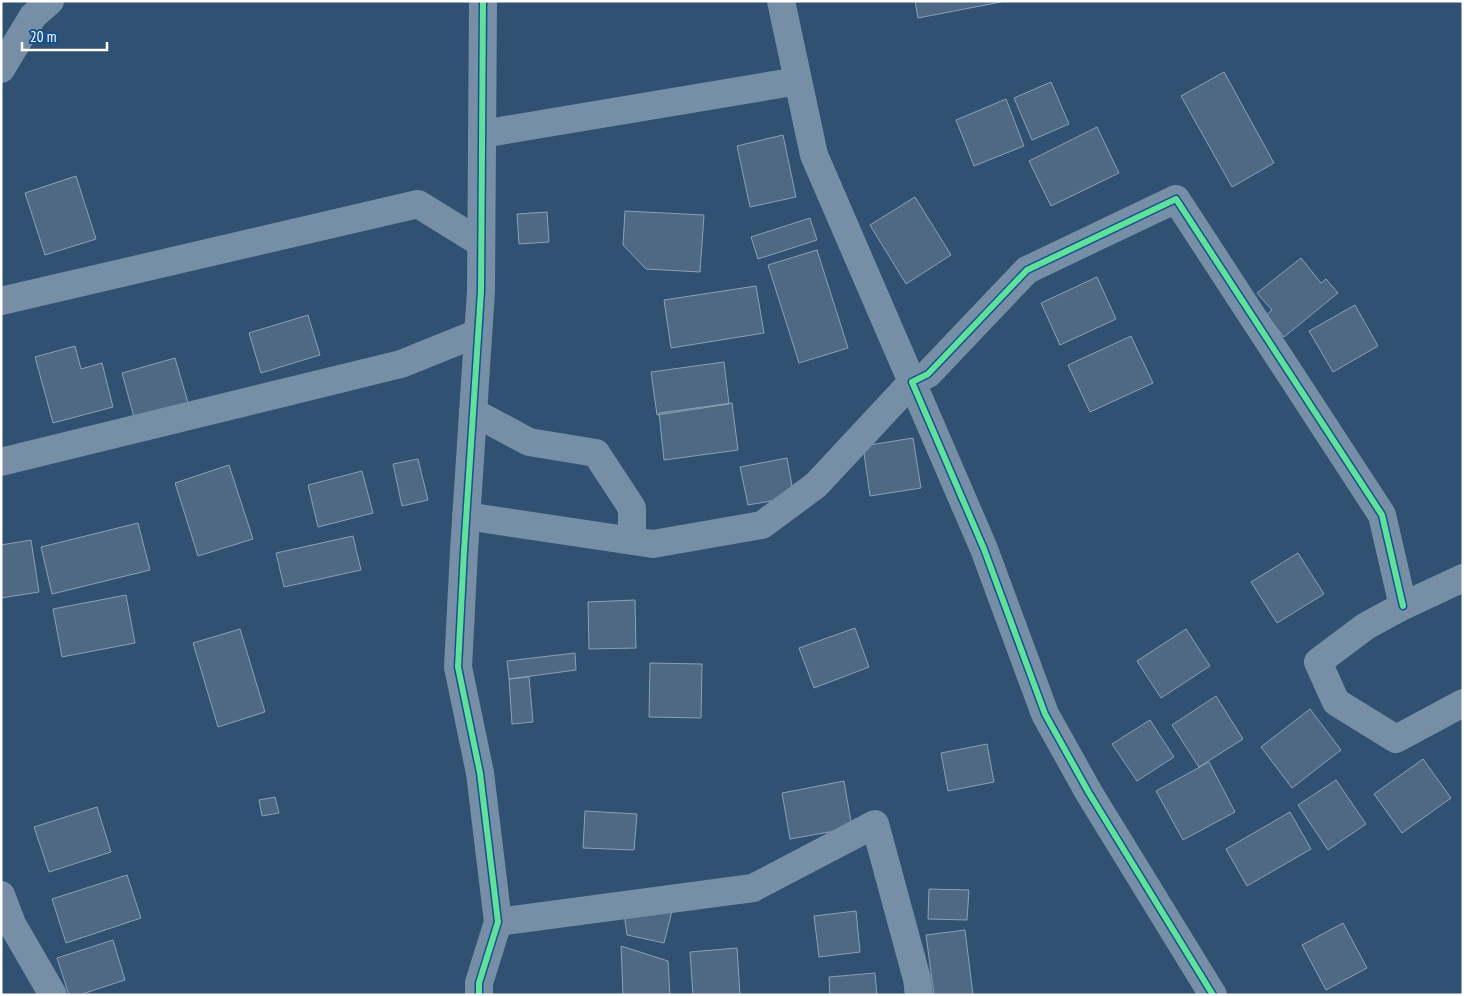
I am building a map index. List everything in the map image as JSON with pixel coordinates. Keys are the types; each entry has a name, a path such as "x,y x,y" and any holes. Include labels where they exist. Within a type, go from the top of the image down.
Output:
{"street":[{"path":"1,69 33,16 50,1"},
{"path":"479,995 479,982 498,922 480,773 458,667 481,290 483,1"},
{"path":"782,1 814,155 984,550 1045,714 1089,793 1213,995"},
{"path":"482,134 798,81"},
{"path":"466,516 653,544 762,525 816,485 912,382 928,374 1027,270 1176,199 1382,515 1403,606"},
{"path":"1,301 418,204 481,243"},
{"path":"1,462 401,364 478,333"},
{"path":"473,412 529,442 596,453 632,508 632,541"},
{"path":"1463,578 1403,606 1366,626 1318,662 1336,702 1396,739 1463,703"},
{"path":"498,922 753,888 875,824 919,995"},
{"path":"1,895 7,929 53,995"}],"building":[{"path":"915,1 1001,1 1001,2 918,18"},
{"path":"1224,72 1274,163 1232,187 1181,96"},
{"path":"1051,82 1069,124 1032,140 1014,98"},
{"path":"1006,99 1024,146 974,166 956,120"},
{"path":"1097,127 1119,173 1051,206 1029,161"},
{"path":"783,135 796,197 750,207 737,146"},
{"path":"76,176 96,239 45,255 25,193"},
{"path":"915,197 951,255 906,284 870,225"},
{"path":"625,211 704,215 700,272 646,269 623,245"},
{"path":"547,212 549,242 519,244 517,214"},
{"path":"810,218 817,240 758,259 751,237"},
{"path":"817,250 848,348 799,363 768,265"},
{"path":"1301,258 1321,283 1326,279 1338,293 1284,337 1266,315 1272,310 1257,293"},
{"path":"1097,277 1116,319 1060,345 1041,303"},
{"path":"756,286 764,333 671,348 664,300"},
{"path":"1355,305 1378,346 1333,372 1309,331"},
{"path":"308,315 320,355 261,373 249,333"},
{"path":"1131,336 1153,383 1090,412 1068,365"},
{"path":"75,346 81,369 102,363 113,407 53,423 35,357"},
{"path":"175,358 189,406 135,421 122,373"},
{"path":"724,362 729,404 657,415 651,372"},
{"path":"732,403 738,450 664,460 659,413"},
{"path":"913,438 921,488 870,496 863,446"},
{"path":"787,458 794,497 748,505 740,467"},
{"path":"418,459 428,500 402,506 393,464"},
{"path":"229,465 253,539 198,556 175,483"},
{"path":"362,471 373,513 318,527 308,485"},
{"path":"138,523 150,570 52,594 41,547"},
{"path":"353,536 361,570 284,587 276,553"},
{"path":"31,540 39,592 1,598 1,545"},
{"path":"1298,553 1324,594 1277,623 1251,582"},
{"path":"126,595 135,643 62,657 53,609"},
{"path":"635,600 636,648 589,649 588,602"},
{"path":"855,628 869,667 814,688 799,648"},
{"path":"240,629 265,712 218,727 193,643"},
{"path":"1186,629 1210,666 1161,698 1137,661"},
{"path":"575,653 576,670 509,679 507,661"},
{"path":"650,663 702,664 701,718 649,717"},
{"path":"529,677 533,722 512,724 509,679"},
{"path":"1216,696 1243,739 1199,767 1172,725"},
{"path":"1310,709 1341,750 1292,788 1261,747"},
{"path":"1150,720 1174,757 1137,781 1112,744"},
{"path":"987,744 994,782 948,791 941,753"},
{"path":"1423,759 1451,798 1402,833 1374,794"},
{"path":"1209,762 1235,812 1183,840 1156,791"},
{"path":"1336,780 1366,824 1328,850 1298,805"},
{"path":"844,781 852,828 790,839 782,793"},
{"path":"275,797 279,813 262,816 259,800"},
{"path":"97,807 111,852 49,872 34,827"},
{"path":"585,811 637,814 634,850 583,848"},
{"path":"1290,812 1311,849 1247,886 1226,849"},
{"path":"127,875 141,918 66,943 52,899"},
{"path":"929,889 969,890 967,920 928,919"},
{"path":"675,899 664,943 627,935 623,905"},
{"path":"856,911 860,952 819,957 814,916"},
{"path":"1343,923 1367,968 1326,990 1302,945"},
{"path":"965,930 973,995 934,995 926,935"},
{"path":"113,940 125,980 79,995 69,995 57,958"},
{"path":"621,946 668,961 670,995 623,995"},
{"path":"737,948 740,995 693,995 690,952"},
{"path":"875,973 877,995 830,995 829,977"}],"cycle path":[{"path":"479,995 479,983 498,922 480,773 458,667 481,291 483,1"},
{"path":"1213,995 1089,793 1045,714 984,549 912,382 928,374 1027,270 1176,199 1382,515 1403,606"}]}
